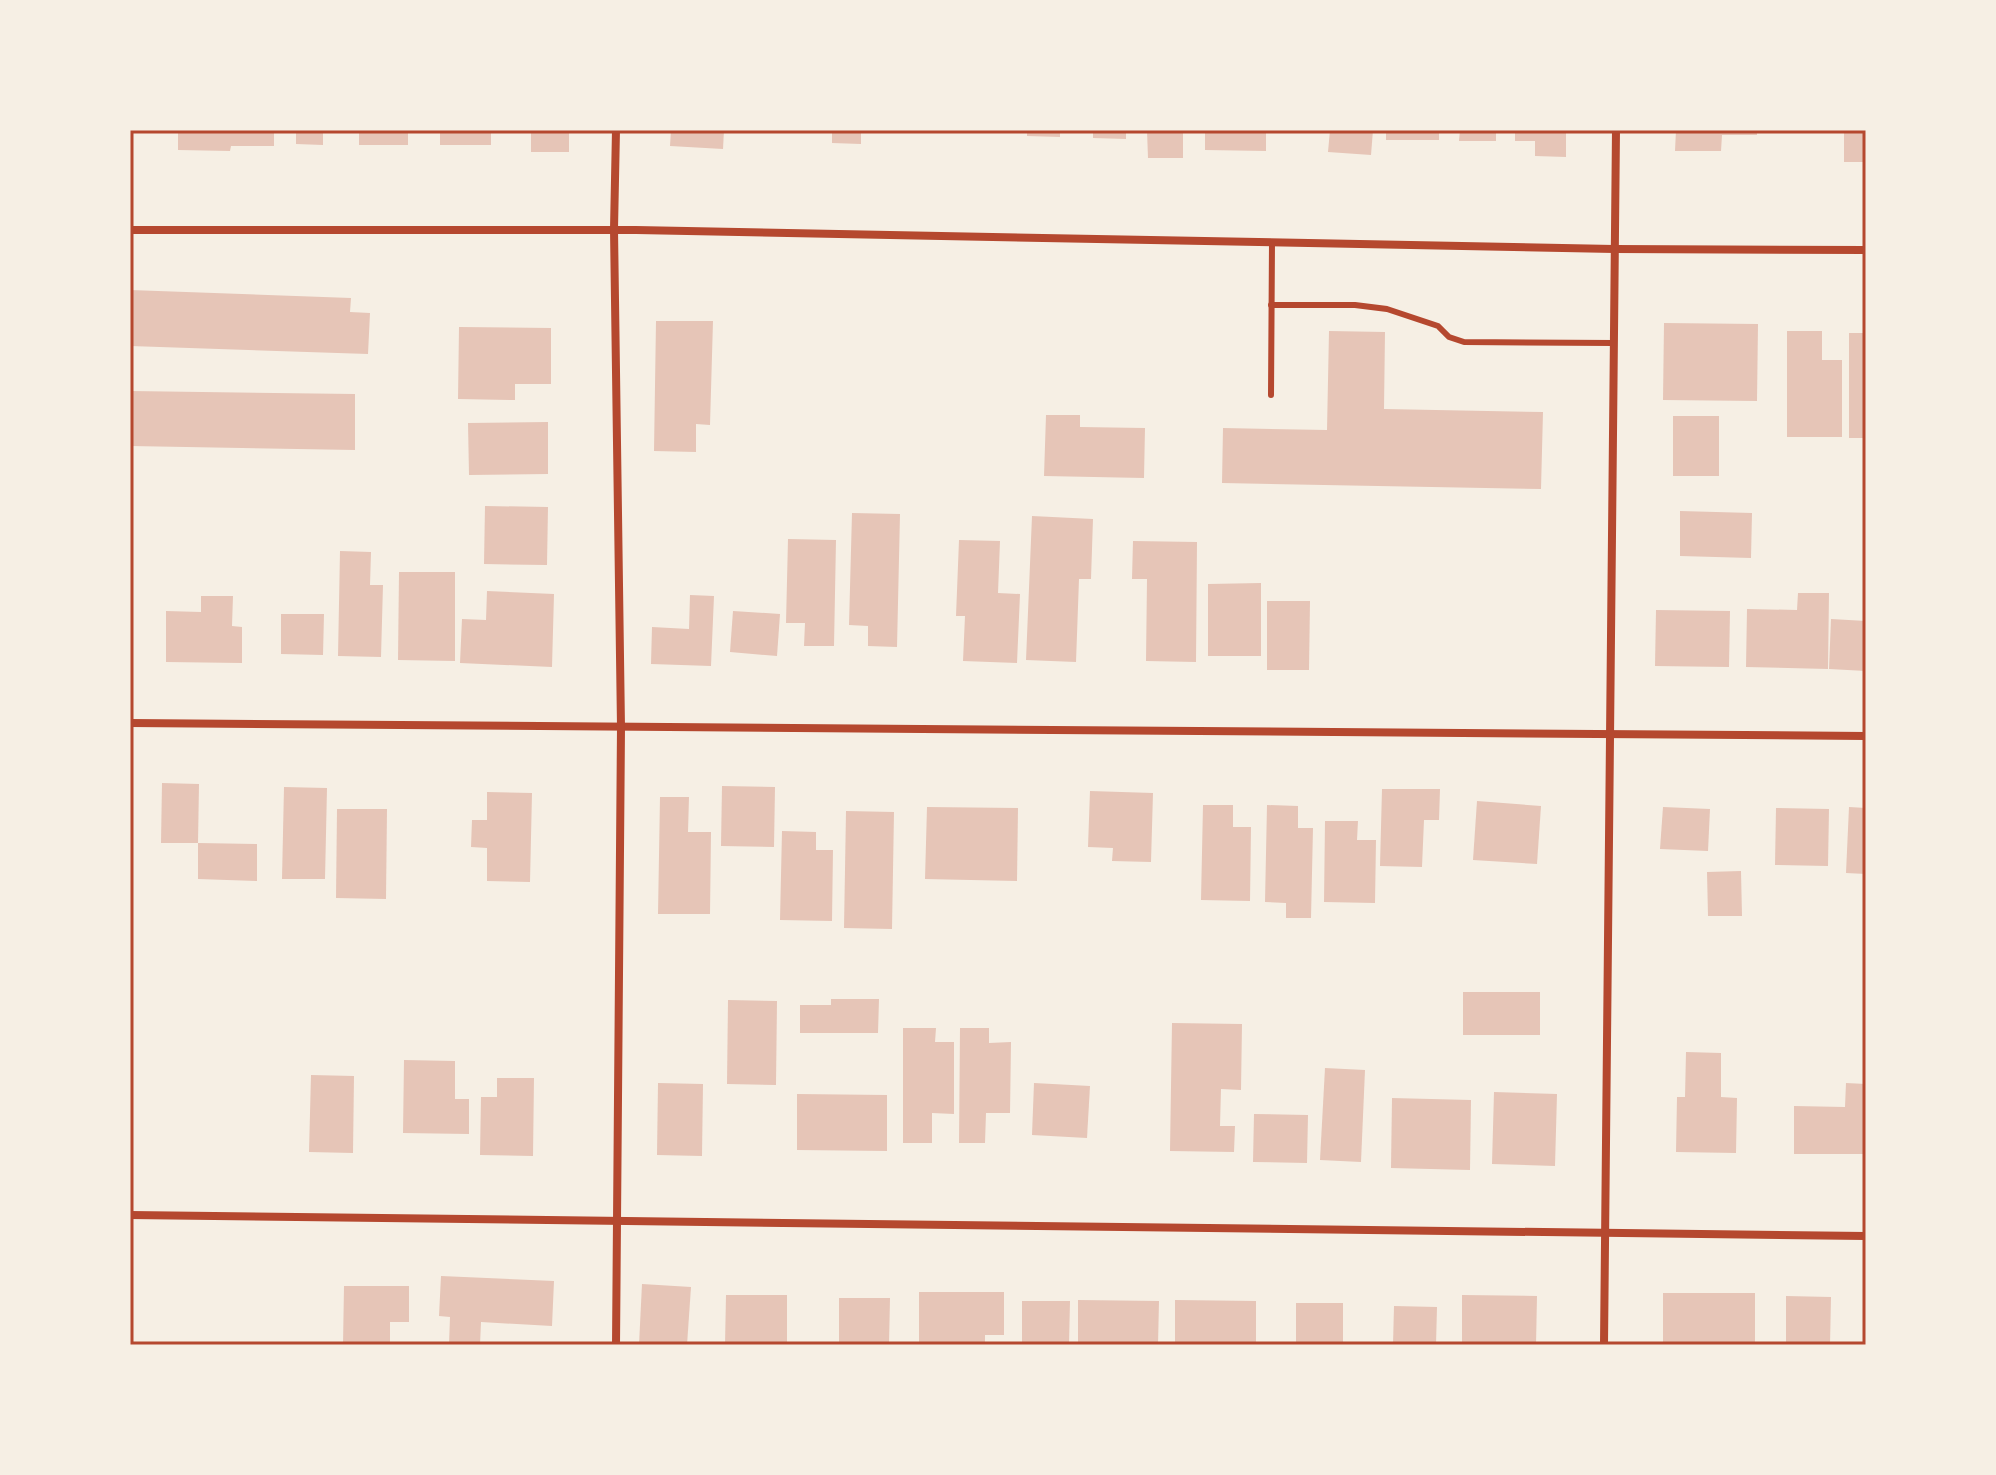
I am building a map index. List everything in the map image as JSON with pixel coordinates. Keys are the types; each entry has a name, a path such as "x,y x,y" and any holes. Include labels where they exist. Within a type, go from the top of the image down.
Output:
{"street":[{"path":"616,130 614,229 621,727 616,1345"},
{"path":"1604,1345 1616,130"},
{"path":"130,230 614,229 1614,249 1866,250"},
{"path":"130,723 1866,736"},
{"path":"130,1215 1866,1236"}],"lane":[{"path":"1271,395 1272,242"},
{"path":"1271,305 1355,305 1387,309 1438,326 1449,337 1464,342 1614,343"}],"building":[{"path":"178,130 274,130 274,146 231,146 230,151 178,150"},
{"path":"296,130 323,130 323,145 296,144"},
{"path":"359,130 408,130 408,145 359,145"},
{"path":"440,130 491,130 491,145 440,145"},
{"path":"514,130 569,130 569,152 531,152 531,133 514,133"},
{"path":"671,130 724,130 723,149 670,146"},
{"path":"832,130 861,130 861,144 832,143"},
{"path":"1027,130 1060,130 1060,137 1027,136"},
{"path":"1093,130 1126,130 1126,139 1093,138"},
{"path":"1147,130 1183,130 1183,158 1148,158"},
{"path":"1205,130 1266,130 1266,151 1205,150"},
{"path":"1330,130 1373,130 1371,155 1328,152"},
{"path":"1386,130 1439,130 1439,140 1386,140"},
{"path":"1460,130 1496,130 1496,141 1459,141"},
{"path":"1515,130 1566,130 1566,157 1535,156 1535,141 1515,141"},
{"path":"1676,130 1757,130 1757,135 1722,135 1721,151 1675,151"},
{"path":"1844,130 1866,130 1866,162 1844,162"},
{"path":"130,290 351,298 350,312 370,313 368,354 130,346"},
{"path":"656,321 713,321 710,425 696,424 696,452 654,451"},
{"path":"1664,323 1758,324 1757,401 1663,400"},
{"path":"459,327 551,328 551,384 515,384 515,400 458,399"},
{"path":"1329,331 1385,332 1384,409 1543,412 1541,489 1222,483 1223,428 1327,430"},
{"path":"1787,331 1822,331 1822,360 1842,360 1842,437 1787,437"},
{"path":"1849,333 1866,333 1866,438 1849,438"},
{"path":"130,391 355,394 355,450 130,446"},
{"path":"1046,415 1080,415 1080,427 1145,428 1144,478 1044,476"},
{"path":"1673,416 1719,416 1719,476 1673,476"},
{"path":"548,422 548,474 469,475 468,423"},
{"path":"485,506 548,507 547,565 484,564"},
{"path":"1680,511 1752,513 1751,558 1680,556"},
{"path":"852,513 900,514 897,647 868,646 868,626 849,625"},
{"path":"1032,516 1093,519 1091,579 1079,579 1076,662 1026,660"},
{"path":"788,539 836,540 834,646 804,646 805,623 786,623"},
{"path":"959,540 1000,541 998,593 1020,594 1017,663 963,661 965,616 956,616"},
{"path":"1133,541 1197,542 1196,662 1146,661 1147,579 1132,579"},
{"path":"340,551 371,552 370,585 383,585 381,657 338,656"},
{"path":"399,572 455,572 455,661 398,660"},
{"path":"1261,583 1261,656 1208,656 1208,584"},
{"path":"487,591 554,594 552,667 460,663 462,619 486,620"},
{"path":"1798,593 1829,593 1828,669 1746,667 1747,609 1797,610"},
{"path":"690,595 714,596 711,666 651,664 652,627 689,629"},
{"path":"201,596 233,596 232,626 242,627 242,663 166,662 166,611 201,612"},
{"path":"1267,601 1310,601 1309,670 1267,670"},
{"path":"1656,610 1730,611 1729,667 1655,666"},
{"path":"733,611 780,614 777,656 730,652"},
{"path":"281,614 324,614 323,655 281,654"},
{"path":"1831,619 1866,621 1866,671 1829,669"},
{"path":"162,783 199,784 198,843 161,843"},
{"path":"722,786 775,787 774,847 721,846"},
{"path":"284,787 327,788 325,879 282,879"},
{"path":"1382,789 1440,789 1439,820 1424,820 1422,867 1380,866"},
{"path":"1090,791 1153,793 1151,862 1112,861 1113,848 1088,847"},
{"path":"487,792 532,793 530,882 487,881 487,848 471,847 472,820 487,820"},
{"path":"660,797 689,797 688,832 711,832 710,914 658,914"},
{"path":"1477,801 1541,806 1537,864 1473,860"},
{"path":"1203,805 1233,805 1233,827 1251,827 1250,901 1201,900"},
{"path":"1267,805 1298,806 1298,828 1313,828 1311,918 1286,918 1286,903 1265,902"},
{"path":"927,807 1018,808 1017,881 925,879"},
{"path":"1663,807 1710,809 1708,851 1660,849"},
{"path":"1849,807 1866,808 1866,874 1846,873"},
{"path":"1776,808 1829,809 1828,866 1775,865"},
{"path":"337,809 387,809 386,899 336,898"},
{"path":"846,811 894,812 892,929 844,928"},
{"path":"1325,821 1358,821 1357,840 1376,840 1375,903 1324,902"},
{"path":"782,831 816,832 816,850 833,850 832,921 780,920"},
{"path":"198,843 257,844 257,881 198,879"},
{"path":"1741,871 1742,916 1708,916 1707,872"},
{"path":"1463,992 1540,992 1540,1035 1463,1035"},
{"path":"831,999 879,999 878,1033 800,1033 800,1005 831,1005"},
{"path":"728,1000 777,1001 776,1085 727,1084"},
{"path":"1172,1023 1242,1024 1241,1090 1221,1089 1220,1126 1235,1126 1234,1152 1170,1151"},
{"path":"903,1028 936,1028 935,1042 954,1042 954,1114 932,1113 932,1143 903,1143"},
{"path":"960,1028 989,1028 989,1043 1011,1042 1010,1113 986,1113 985,1143 959,1143"},
{"path":"1686,1052 1721,1053 1721,1097 1737,1098 1736,1153 1676,1152 1677,1097 1685,1097"},
{"path":"404,1060 455,1061 455,1099 469,1099 469,1134 403,1133"},
{"path":"1325,1068 1365,1070 1361,1162 1320,1160"},
{"path":"311,1075 354,1076 353,1153 309,1152"},
{"path":"497,1078 534,1078 533,1156 480,1155 481,1097 497,1097"},
{"path":"658,1083 703,1084 702,1156 657,1155"},
{"path":"1034,1083 1090,1086 1087,1138 1032,1135"},
{"path":"1846,1083 1866,1084 1866,1154 1794,1154 1794,1106 1845,1107"},
{"path":"1494,1092 1557,1094 1555,1166 1492,1164"},
{"path":"797,1094 887,1095 887,1151 797,1150"},
{"path":"1392,1098 1471,1100 1470,1170 1391,1168"},
{"path":"1254,1114 1308,1115 1307,1163 1253,1162"},
{"path":"441,1276 554,1281 552,1326 481,1322 480,1345 449,1345 450,1317 439,1316"},
{"path":"642,1284 691,1287 687,1345 639,1345"},
{"path":"344,1286 409,1286 409,1322 390,1322 390,1345 343,1345"},
{"path":"919,1292 1004,1292 1004,1335 985,1335 985,1345 919,1345"},
{"path":"1663,1293 1755,1293 1755,1345 1663,1345"},
{"path":"726,1295 787,1295 787,1345 725,1345"},
{"path":"1462,1295 1537,1296 1536,1345 1462,1345"},
{"path":"1786,1296 1831,1297 1830,1345 1786,1345"},
{"path":"839,1298 890,1298 889,1345 839,1345"},
{"path":"1078,1300 1159,1301 1158,1345 1078,1345"},
{"path":"1175,1300 1256,1301 1256,1345 1175,1345"},
{"path":"1022,1301 1070,1301 1069,1345 1022,1345"},
{"path":"1296,1303 1343,1303 1343,1345 1296,1345"},
{"path":"1394,1306 1437,1307 1436,1345 1393,1345"}]}
